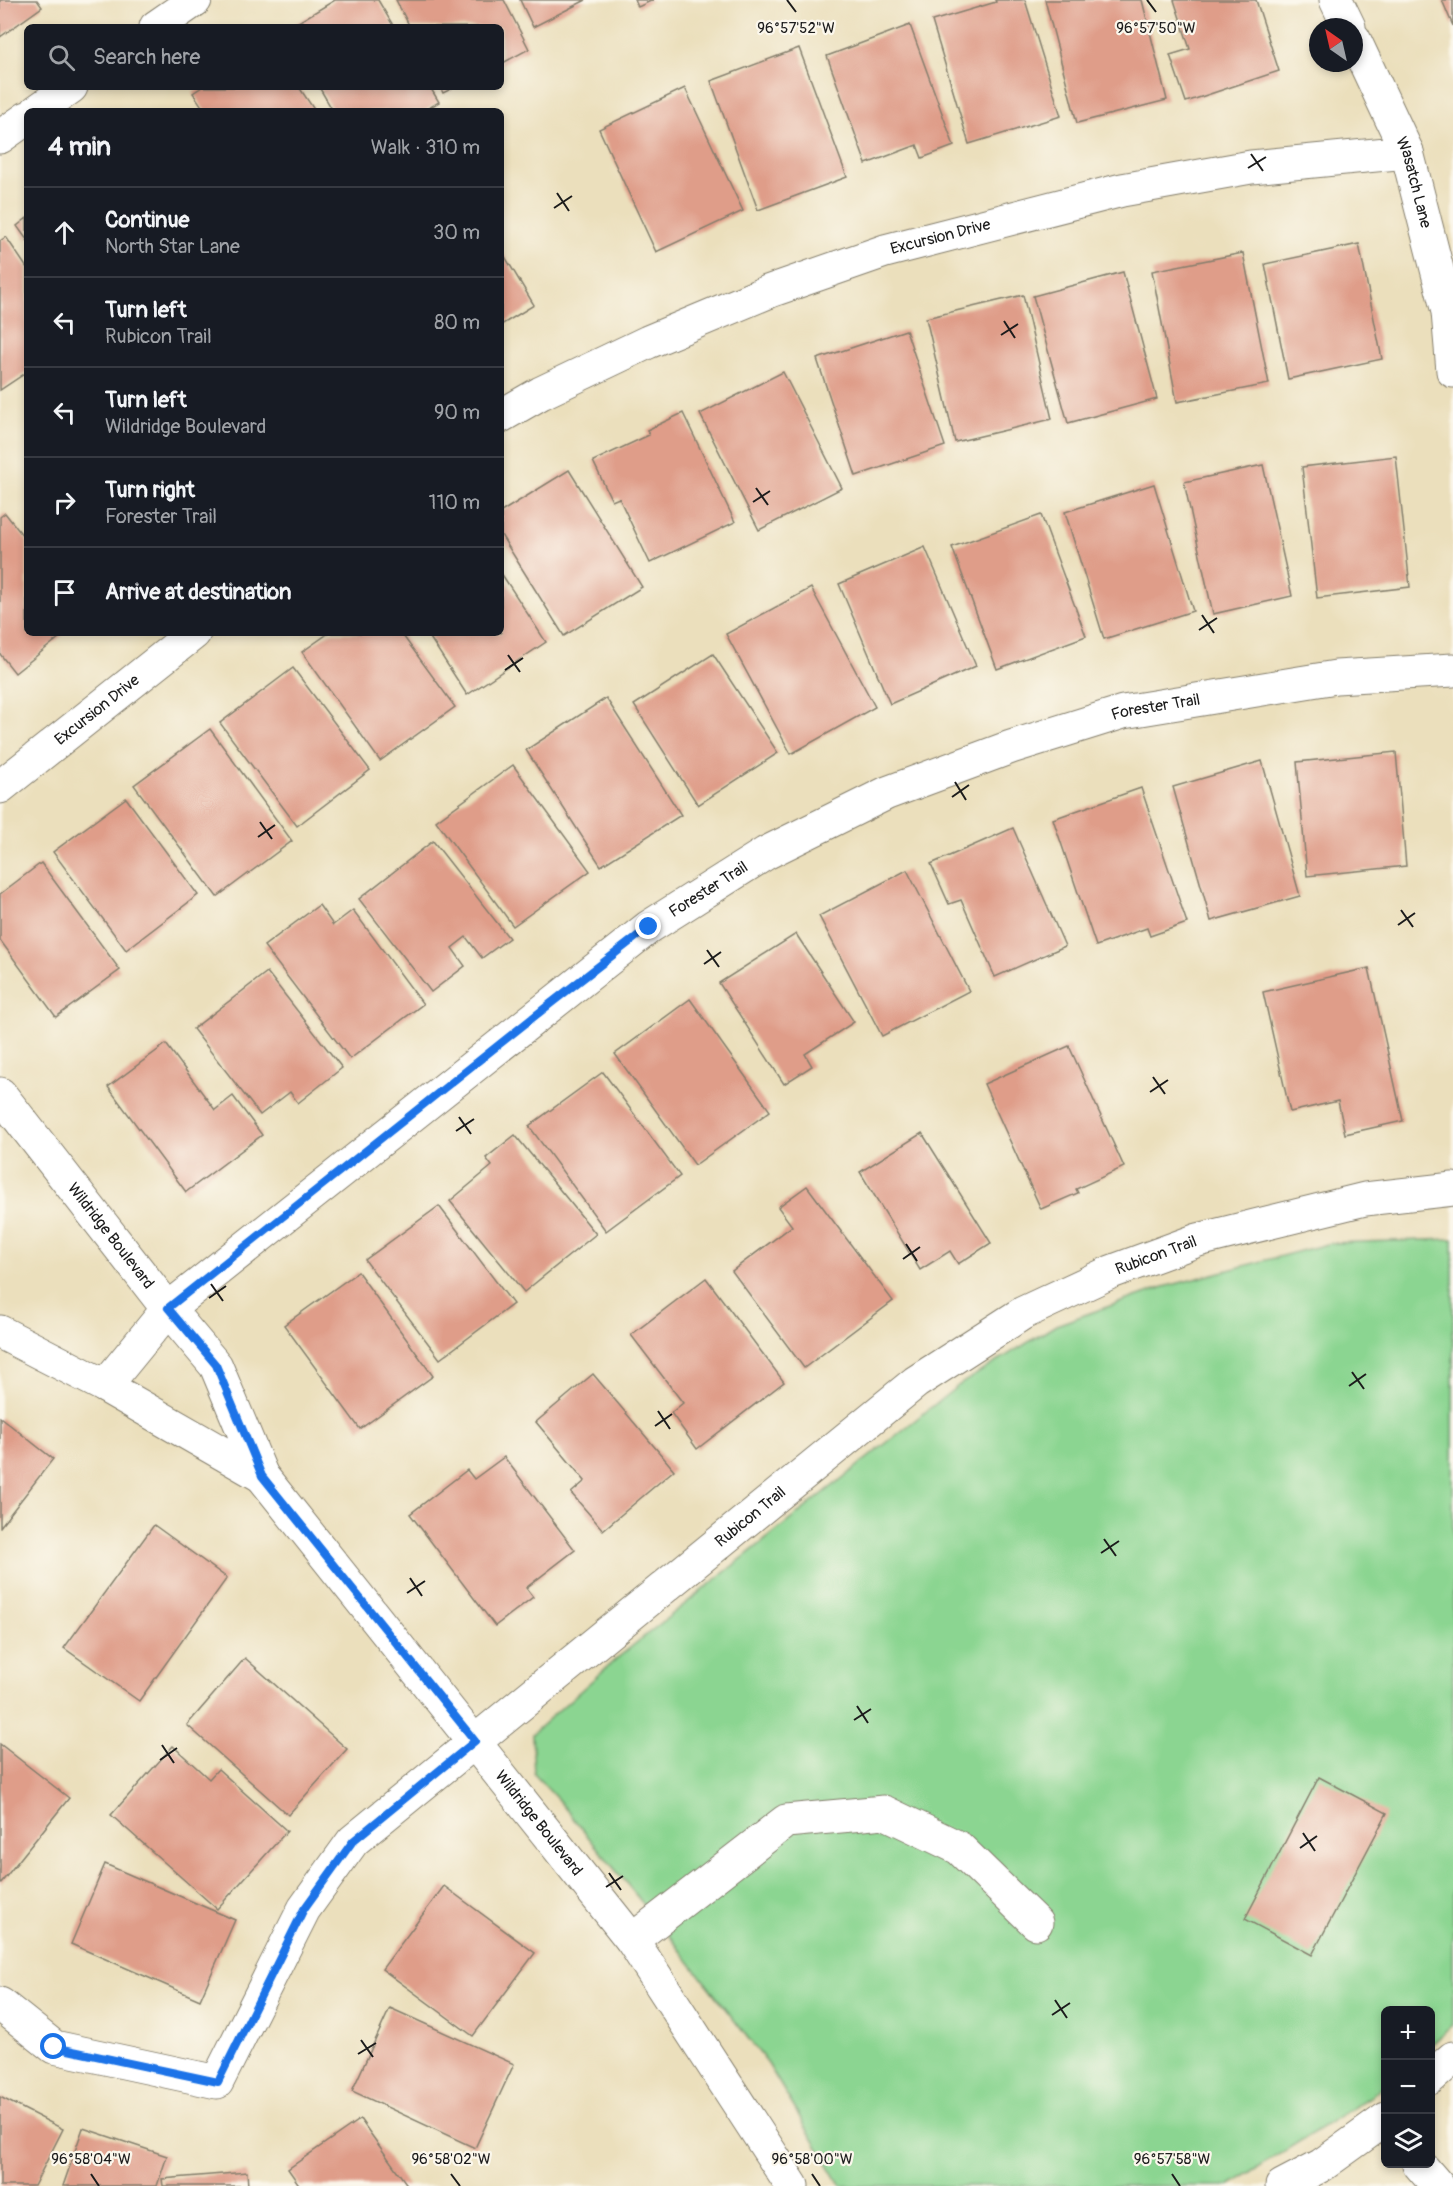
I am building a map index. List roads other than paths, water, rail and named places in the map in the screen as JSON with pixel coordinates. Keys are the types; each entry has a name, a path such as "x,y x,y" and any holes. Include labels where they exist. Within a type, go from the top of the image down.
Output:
{"street":[{"path":"160,24 195,0"},
{"path":"1336,0 1345,18"},
{"name":"Wasatch Lane","path":"1363,58 1407,152 1448,312 1453,371"},
{"path":"41,108 67,90"},
{"path":"0,136 24,120"},
{"name":"Excursion Drive","path":"504,414 541,393 648,342 770,291 885,251 1122,190 1251,166 1407,152"},
{"name":"Excursion Drive","path":"0,787 190,636"},
{"name":"Forester Trail","path":"105,1386 168,1308 649,927 766,853 887,793 1011,747 1123,712 1336,677 1453,670"},
{"name":"Wildridge Boulevard","path":"0,1094 168,1308 216,1365 262,1476 632,1940 792,2186"},
{"name":"Rubicon Trail","path":"0,2004 54,2047 218,2082 304,1909 353,1841 916,1382 1023,1313 1111,1272 1198,1240 1365,1199 1453,1189"},
{"name":"Wildridge Boulevard","path":"0,1332 105,1386 262,1476"},
{"path":"632,1940 786,1821 884,1812 959,1848 1036,1923"},
{"path":"1435,2074 1453,2058"},
{"path":"1282,2186 1322,2165 1381,2124"},
{"path":"1423,2168 1438,2186"}]}
